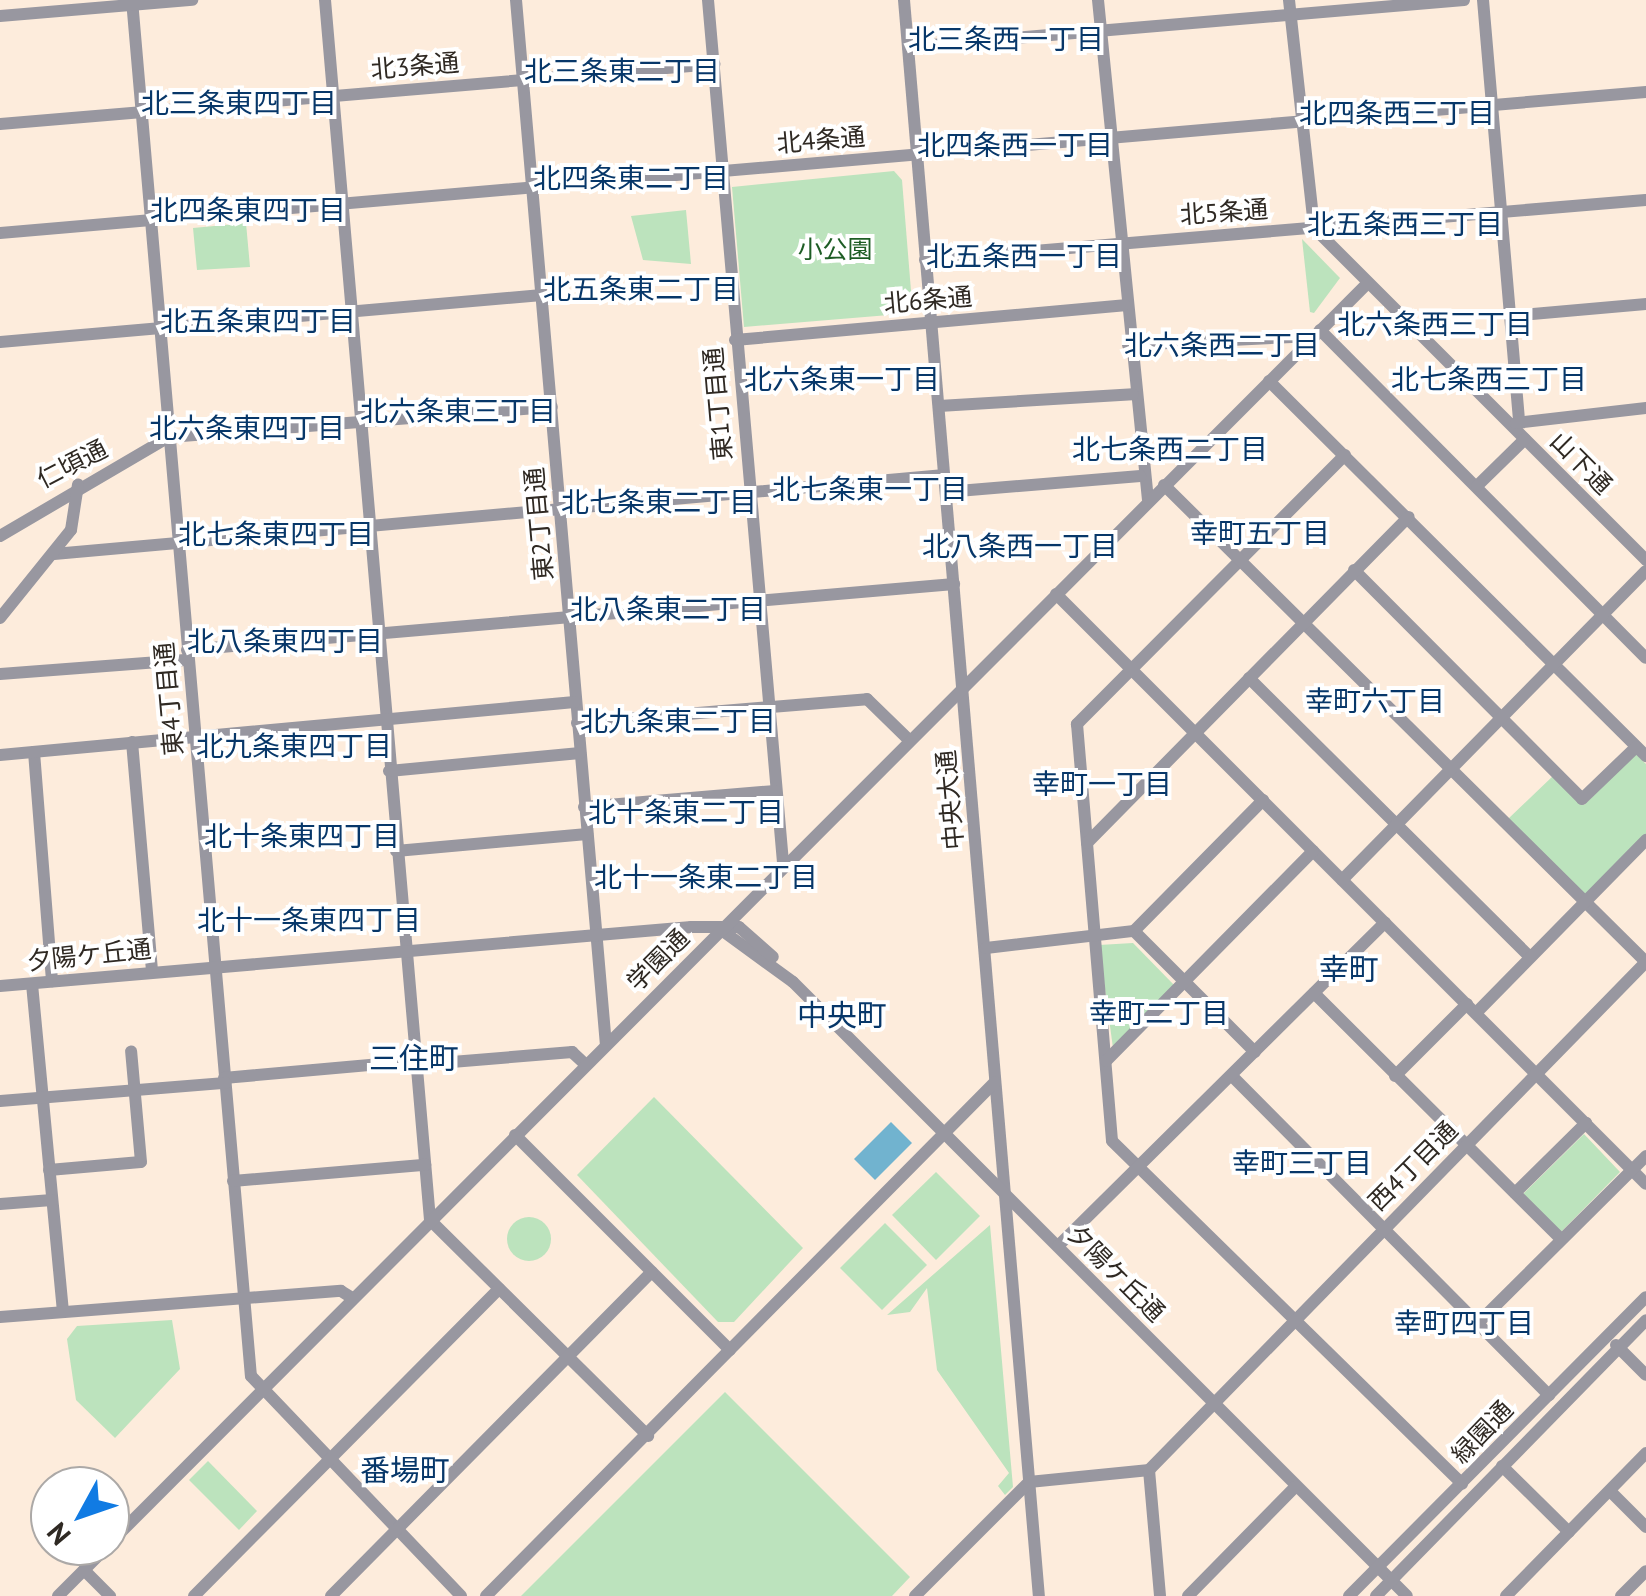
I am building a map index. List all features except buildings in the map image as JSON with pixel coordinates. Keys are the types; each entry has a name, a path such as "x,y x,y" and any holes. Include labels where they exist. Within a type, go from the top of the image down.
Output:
{"street":[{"path":"0,16 192,0"},
{"path":"325,0 430,1220 648,1436"},
{"name":"東2丁目通","path":"516,0 606,1045"},
{"name":"東1丁目通","path":"708,0 783,864"},
{"name":"中央大通","path":"904,0 1039,1596"},
{"path":"1098,0 1140,476 1148,500"},
{"path":"908,47 1101,30 1290,7 1464,0"},
{"path":"1484,0 1511,316 1516,423 1646,408"},
{"name":"東4丁目通","path":"132,3 243,1296 258,1393"},
{"path":"1290,7 1314,228"},
{"name":"北3条通","path":"0,124 714,64"},
{"name":"北4条通","path":"0,232 1110,138 1300,118 1646,92"},
{"name":"北5条通","path":"925,260 1646,200"},
{"name":"山下通","path":"1314,228 1516,423 1525,439 1646,560"},
{"name":"学園通","path":"130,1524 783,864 1368,283"},
{"path":"0,342 542,295"},
{"path":"1511,316 1646,304"},
{"name":"北6条通","path":"736,340 1124,305"},
{"path":"1128,345 1317,333 1477,486 1646,658"},
{"path":"1268,381 1641,751 1582,799 1354,570"},
{"path":"939,406 1132,394"},
{"path":"168,437 552,407"},
{"name":"仁頃通","path":"0,536 78,485 168,437"},
{"path":"1477,486 1525,439"},
{"path":"1346,456 1077,724 1112,1141 1462,1484"},
{"path":"54,554 945,475"},
{"path":"946,492 1140,476"},
{"path":"1164,484 1646,962"},
{"path":"0,618 71,530 78,485"},
{"path":"1087,843 1408,516"},
{"path":"1342,880 1646,571"},
{"path":"0,674 378,630 954,584"},
{"path":"1056,594 1646,1184"},
{"path":"1250,678 1530,958"},
{"path":"577,723 866,700 910,740"},
{"path":"0,754 576,702"},
{"path":"132,742 152,971"},
{"path":"34,752 52,981"},
{"path":"389,771 580,753"},
{"path":"584,807 776,791"},
{"path":"986,948 1134,931 1263,800"},
{"path":"396,851 587,834"},
{"path":"1395,1076 1530,958 1646,840"},
{"path":"1106,1061 1314,852"},
{"path":"1058,1246 1385,922"},
{"name":"夕陽ケ丘通","path":"0,986 596,934 720,930 793,982 1407,1596"},
{"path":"1134,931 1255,1052"},
{"name":"西4丁目通","path":"1149,1470 1211,1400 1646,962"},
{"path":"32,984 63,1312"},
{"path":"1314,993 1561,1239"},
{"path":"48,1170 140,1162 131,1052"},
{"path":"0,1101 572,1052 586,1065"},
{"path":"1232,1076 1549,1396"},
{"path":"486,1596 995,1082"},
{"path":"1515,1193 1586,1123"},
{"path":"515,1135 730,1350"},
{"path":"1478,1323 1646,1156"},
{"path":"233,1181 424,1166"},
{"path":"0,1204 52,1200"},
{"path":"331,1596 652,1272"},
{"path":"194,1596 499,1289"},
{"path":"0,1316 243,1296 352,1298"},
{"name":"緑園通","path":"1349,1596 1646,1297"},
{"name":"緑園通","path":"1376,1596 1646,1320"},
{"path":"1608,1336 1646,1375"},
{"path":"258,1393 460,1596"},
{"path":"1506,1596 1646,1453"},
{"path":"1502,1466 1569,1532"},
{"path":"915,1596 1029,1482 1149,1470 1160,1596"},
{"path":"1188,1596 1296,1486"},
{"path":"1610,1491 1646,1527"},
{"name":"学園通","path":"58,1596 88,1566"},
{"path":"84,1570 110,1596"},
{"path":"1621,1596 1646,1571"}],"green space":[{"name":"小公園","path":"894,171 902,180 912,303 901,314 744,327 732,187"},
{"path":"686,210 691,264 643,260 631,216"},
{"path":"246,223 250,267 197,270 193,228"},
{"path":"1302,239 1340,278 1314,313 1310,312"},
{"path":"1636,754 1646,764 1646,835 1586,896 1508,819 1554,775 1584,805"},
{"path":"1133,943 1176,987 1113,1048 1099,945"},
{"path":"654,1097 803,1248 734,1322 718,1322 577,1175"},
{"path":"1584,1134 1620,1172 1560,1233 1522,1195"},
{"path":"936,1172 980,1216 936,1260 892,1215"},
{"path":"529,1217 544,1224 551,1239 544,1254 529,1261 514,1254 507,1239 514,1224"},
{"path":"885,1223 927,1265 882,1310 840,1268"},
{"path":"990,1225 1013,1487 1005,1495 998,1486 1009,1473 937,1370 927,1288 910,1312 887,1315"},
{"path":"172,1320 180,1369 115,1438 76,1400 67,1339 77,1326"},
{"path":"725,1392 910,1577 892,1596 521,1596"},
{"path":"208,1461 257,1511 239,1530 189,1480"}],"water":[{"path":"891,1122 912,1143 875,1180 854,1159"}],"district":[{"name":"北三条西一丁目","path":"1006,39"},
{"name":"北三条東二丁目","path":"622,71"},
{"name":"北三条東四丁目","path":"239,103"},
{"name":"北四条西三丁目","path":"1397,113"},
{"name":"北四条西一丁目","path":"1015,145"},
{"name":"北四条東二丁目","path":"631,178"},
{"name":"北四条東四丁目","path":"248,210"},
{"name":"北五条西三丁目","path":"1405,224"},
{"name":"北五条西一丁目","path":"1024,256"},
{"name":"北五条東二丁目","path":"641,289"},
{"name":"北五条東四丁目","path":"258,321"},
{"name":"北六条西三丁目","path":"1435,324"},
{"name":"北六条西二丁目","path":"1222,345"},
{"name":"北六条東一丁目","path":"842,379"},
{"name":"北七条西三丁目","path":"1489,379"},
{"name":"北六条東三丁目","path":"458,411"},
{"name":"北六条東四丁目","path":"247,428"},
{"name":"北七条西二丁目","path":"1170,449"},
{"name":"北七条東一丁目","path":"870,489"},
{"name":"北七条東二丁目","path":"659,502"},
{"name":"幸町五丁目","path":"1260,533"},
{"name":"北七条東四丁目","path":"276,534"},
{"name":"北八条西一丁目","path":"1020,546"},
{"name":"北八条東二丁目","path":"668,609"},
{"name":"北八条東四丁目","path":"285,641"},
{"name":"幸町六丁目","path":"1375,701"},
{"name":"北九条東二丁目","path":"678,721"},
{"name":"北九条東四丁目","path":"294,746"},
{"name":"幸町一丁目","path":"1102,784"},
{"name":"北十条東二丁目","path":"686,812"},
{"name":"北十条東四丁目","path":"302,836"},
{"name":"北十一条東二丁目","path":"706,877"},
{"name":"北十一条東四丁目","path":"309,920"},
{"name":"幸町","path":"1349,969"},
{"name":"幸町二丁目","path":"1159,1013"},
{"name":"中央町","path":"842,1015"},
{"name":"三住町","path":"414,1058"},
{"name":"幸町三丁目","path":"1302,1163"},
{"name":"幸町四丁目","path":"1464,1323"},
{"name":"番場町","path":"405,1470"}]}
